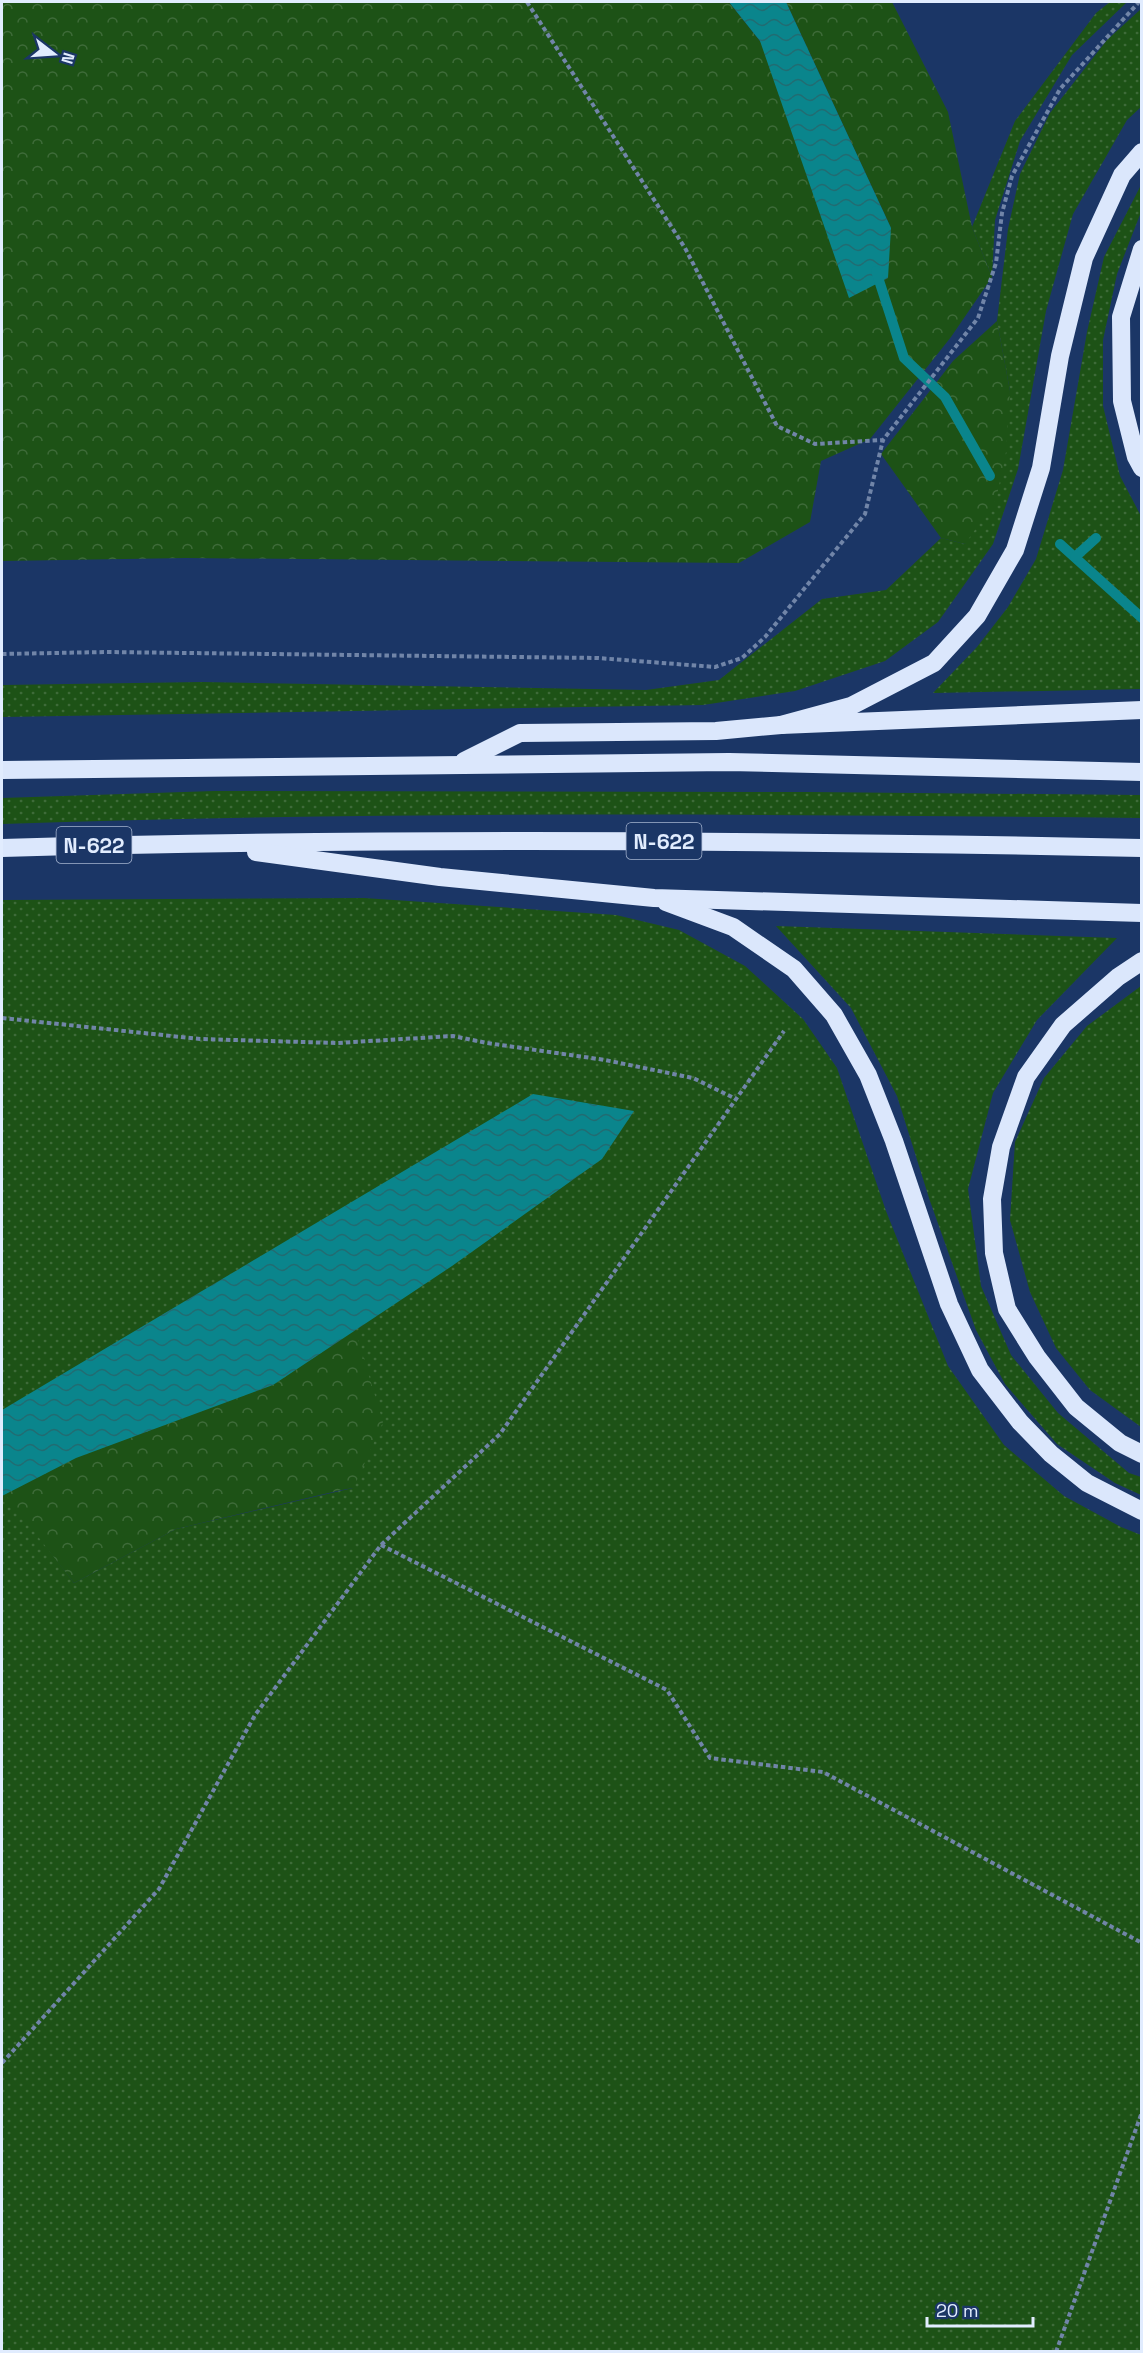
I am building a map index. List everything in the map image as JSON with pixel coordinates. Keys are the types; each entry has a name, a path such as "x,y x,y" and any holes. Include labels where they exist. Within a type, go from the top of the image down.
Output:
{"highway":[{"path":"782,725 851,706 934,663 977,616 1015,550 1041,468 1060,357 1084,258 1122,175 1142,152"},
{"path":"1142,249 1121,317 1122,401 1136,457 1142,468"},
{"path":"460,764 520,733 716,731 782,725 1142,710"},
{"path":"2,770 729,762 1142,772"},
{"name":"N-622","path":"2,848 186,843 814,841 1142,848"},
{"path":"186,843 440,876 654,898 1142,913"},
{"path":"654,898 733,927 794,969 834,1015 868,1075 894,1141 949,1304 980,1370 1020,1422 1051,1454 1087,1483 1142,1510"},
{"path":"1142,961 1118,976 1063,1025 1026,1077 1001,1147 992,1199 994,1253 1007,1309 1037,1357 1077,1407 1120,1443 1142,1454"}],"path":[{"path":"527,2 685,248 777,426 815,444 883,440"},
{"path":"2,654 106,652 598,658 715,667 742,658 765,637 865,514 883,440 978,318 996,264 1002,213 1012,176 1060,89 1139,2"},
{"path":"2,1018 200,1039 338,1043 453,1036 605,1060 693,1078 736,1099"},
{"path":"2,2063 159,1889 255,1715 381,1545 500,1434 784,1030"},
{"path":"381,1545 667,1690 710,1758 823,1772 1142,1943"},
{"path":"1056,2352 1142,2112"}],"green space":[{"path":"2,2 729,2 760,41 891,228 786,2 892,2 948,112 972,227 992,277 951,337 870,439 821,461 810,522 739,563 186,558 2,561"},
{"path":"1110,2 1127,2 1072,55 1020,141 995,220 992,277 972,227 1015,121 1096,13"},
{"path":"1141,9 1141,107 1127,120 1073,214 1046,311 1018,469 993,544 938,622 885,661 795,691 703,705 2,717 2,685 202,682 646,690 719,680 822,599 886,590 941,538 965,544 1010,391 997,321 1008,229 1020,174 1050,113 1107,40"},
{"path":"1141,185 1141,212 1117,274 1103,340 1103,406 1120,476 1141,516 1141,689 933,693 977,647 1008,607 1036,559 1063,470 1087,332 1104,257"},
{"path":"997,321 1010,391 1006,452 996,500 965,544 941,538 881,454 953,361"},
{"path":"214,791 1141,795 1142,818 429,815 2,824 2,798"},
{"path":"364,898 616,915 679,930 745,966 803,1019 837,1068 886,1211 948,1366 1004,1445 1064,1496 1121,1527 1141,1535 1141,2351 2,2351 2,900","holes":["353,1488 176,1529 74,1583 40,1538"]},
{"path":"776,926 1117,938 1037,1020 993,1093 968,1189 981,1286 1011,1355 1058,1413 1129,1473 1141,1477 1141,1495 1115,1483 1057,1444 1005,1384 976,1330 930,1201 897,1096 851,1008"},
{"path":"1141,986 1141,1427 1090,1390 1056,1348 1030,1292 1010,1220 1015,1142 1044,1078 1087,1026"},
{"path":"355,1330 383,1422 354,1487 176,1529 74,1583 5,1494 76,1458 273,1385"}],"water":[{"path":"729,2 786,2 891,228 888,278 849,298 760,41"},
{"path":"533,1094 634,1111 602,1159 452,1266 273,1385 76,1458 2,1496 2,1410"}],"waterway":[{"path":"876,271 904,358 945,397 990,476"},
{"path":"1075,557 1096,538"},
{"path":"1060,544 1142,618"}]}
